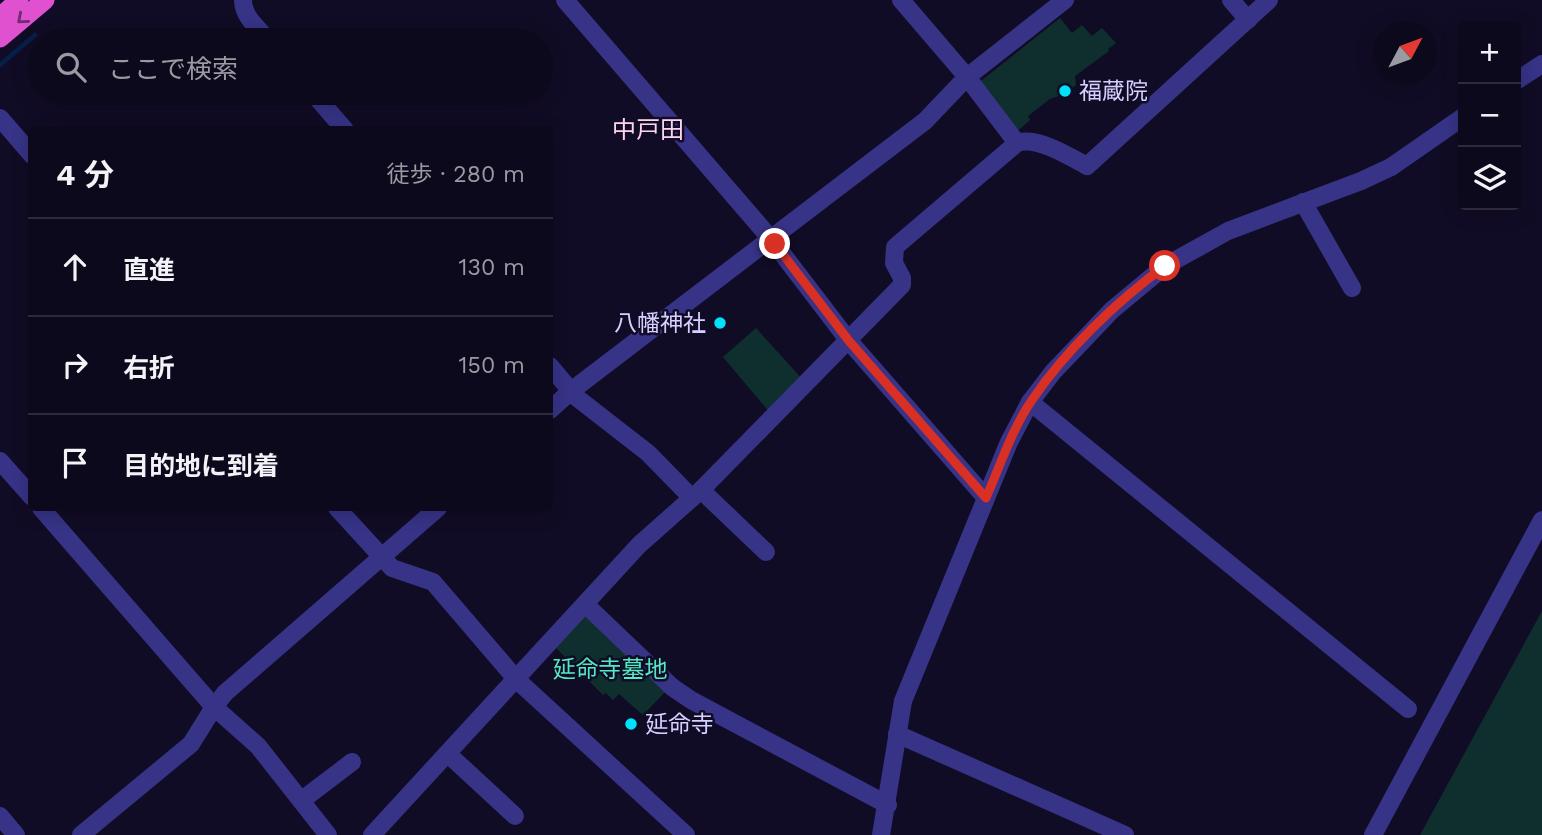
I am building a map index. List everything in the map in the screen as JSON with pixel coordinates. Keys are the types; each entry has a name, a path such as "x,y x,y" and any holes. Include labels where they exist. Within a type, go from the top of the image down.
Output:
{"highway":[{"path":"0,17 19,0"},
{"path":"0,38 45,0"}],"street":[{"path":"243,0 243,8 258,28"},
{"path":"565,0 771,239 849,341 986,498"},
{"path":"901,0 967,77 1017,143"},
{"path":"553,407 925,121 967,77 1065,0"},
{"path":"1231,0 1248,20"},
{"path":"372,835 639,545 696,494 902,285 902,278 894,263 895,247 1017,143 1022,141 1051,147 1087,166 1269,0"},
{"path":"1521,78 1542,64"},
{"path":"323,105 342,126"},
{"path":"0,118 28,150"},
{"path":"881,835 903,701 1009,443 1030,402 1053,372 1112,310 1165,266 1228,231 1391,167 1458,120"},
{"path":"1303,202 1338,271 1352,288"},
{"path":"553,370 571,391 766,552"},
{"path":"1030,402 1408,709"},
{"path":"0,461 28,492"},
{"path":"44,511 214,707 258,746 328,835"},
{"path":"340,511 392,568 433,582 517,680 686,835"},
{"path":"81,835 191,744 225,693 435,511"},
{"path":"1373,835 1542,520"},
{"path":"586,605 672,687 696,704 888,805"},
{"path":"897,734 1125,835"},
{"path":"448,754 512,808"},
{"path":"302,800 352,762"},
{"path":"0,816 16,835"}],"green space":[{"path":"1060,18 1072,33 1082,25 1092,36 1102,28 1116,43 1075,76 1076,85 1062,95 1050,99 1028,116 1030,120 1015,133 977,84"},
{"path":"756,328 803,380 771,414 723,357"},
{"path":"1542,611 1542,835 1420,835"},
{"name":"延命寺墓地","path":"586,614 666,691 643,715 619,694 613,700 606,693 603,695 555,647"}],"waterway":[{"path":"0,65 28,41"}],"place":[{"name":"福蔵院","path":"1065,91"},
{"name":"八幡神社","path":"720,323"},
{"name":"延命寺","path":"631,724"}],"district":[{"name":"中戸田","path":"648,130"}],"route":[{"path":"775,244 849,341 986,498 1030,402 1053,372 1112,310 1165,266"}]}
